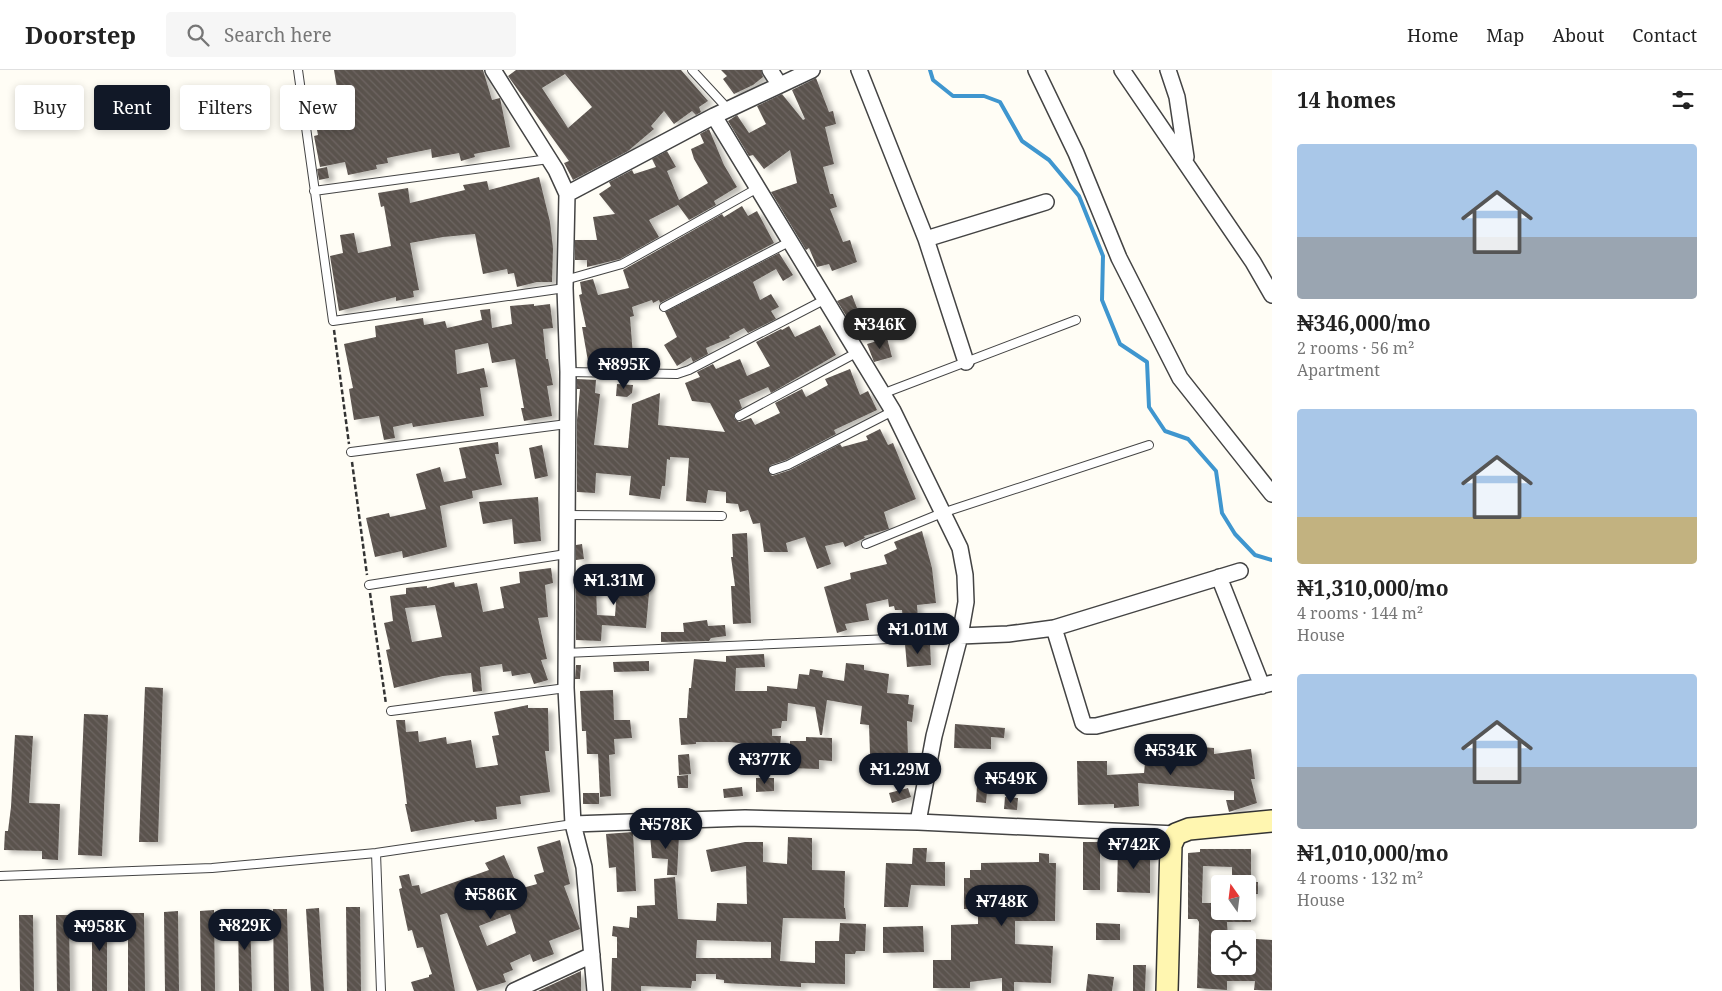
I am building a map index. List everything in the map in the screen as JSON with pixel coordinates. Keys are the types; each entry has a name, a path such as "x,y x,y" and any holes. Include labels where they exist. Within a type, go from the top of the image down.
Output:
{"street":[{"path":"493,70 549,159 566,194 565,284 568,424 564,653 573,824 584,867 596,991"},
{"path":"770,70 779,84"},
{"path":"566,194 714,116 812,70"},
{"path":"859,70 926,239 966,362"},
{"path":"1036,70 1076,153 1120,258 1180,378 1272,494"},
{"path":"1122,70 1253,262 1272,296"},
{"path":"1168,70 1177,97 1186,162"},
{"path":"714,116 756,189 893,411 960,548 965,574 966,602 960,636 934,736 918,822"},
{"path":"926,239 1046,202"},
{"path":"960,636 1008,634 1054,628 1240,571"},
{"path":"1054,628 1083,723 1087,726 1096,726 1267,684 1219,577"},
{"path":"573,824 746,818 918,822 1176,834 1189,829 1272,821"},
{"path":"1167,991 1170,845 1176,834"},
{"path":"514,991 592,955"}],"lane":[{"path":"298,70 332,321 565,284 622,264 756,189"},
{"path":"692,70 728,109"},
{"path":"314,192 549,159"},
{"path":"664,307 789,242"},
{"path":"568,372 677,374 690,370 824,300"},
{"path":"882,394 1076,320"},
{"path":"739,416 856,352"},
{"path":"773,470 788,465 893,411"},
{"path":"351,452 568,424"},
{"path":"866,544 942,513 1149,445"},
{"path":"566,515 722,516"},
{"path":"369,585 566,554"},
{"path":"564,653 960,636"},
{"path":"391,711 566,688"},
{"path":"0,876 212,868 376,853 573,824"},
{"path":"376,853 381,991"}],"path":[{"path":"332,321 385,702 391,711"}],"building":[{"path":"334,70 483,70 492,100 500,98 510,147 474,154 475,157 461,161 459,153 432,158 431,149 387,158 388,163 376,165 377,169 348,175 345,162 320,167 314,136 318,135 317,130 355,130 355,85 336,85"},
{"path":"516,70 681,70 708,101 699,107 701,112 696,115 692,111 674,124 664,111 651,126 654,129 628,151 573,180 564,163 569,161 508,76","holes":["565,74 592,107 568,128 542,88"]},
{"path":"721,70 761,70 763,77 753,85 734,94 723,79 727,76"},
{"path":"816,78 829,112 833,111 836,124 825,127 834,164 823,167 830,194 833,194 837,207 830,209 843,242 850,240 857,262 832,271 829,264 817,267 809,248 806,250 771,192 797,183 790,150 764,169 753,155 749,156 728,121 737,115 749,133 766,124 757,106 782,94 803,120 805,119 792,90"},
{"path":"709,129 724,165 737,187 714,201 716,205 689,220 678,205 649,220 659,237 620,259 587,267 587,260 575,260 575,240 597,240 593,217 615,214 599,194 611,186 609,182 632,170 634,174 656,167 652,159 667,151 676,167 667,171 679,200 708,183 694,159 691,149 704,143 700,134"},
{"path":"327,167 329,178 319,180 317,169"},
{"path":"539,177 550,222 553,248 552,282 537,282 517,287 514,273 508,274 507,269 483,274 475,234 443,237 410,243 419,290 413,291 414,297 396,301 396,297 339,311 330,256 343,253 340,235 354,233 358,253 391,246 384,206 381,207 378,193 408,188 410,203 465,190 463,185 487,181 489,190"},
{"path":"742,206 748,216 757,211 774,243 660,303 659,300 653,303 652,300 632,307 634,316 630,317 633,356 604,358 605,366 589,367 582,327 586,327 579,295 582,294 580,282 593,279 598,295 629,288 623,270 722,214 724,217"},
{"path":"779,253 793,275 783,281 776,269 753,282 760,300 771,294 779,307 771,311 776,319 748,333 744,328 729,336 730,338 706,348 708,354 693,362 691,357 677,366 664,345 677,337 665,312"},
{"path":"852,295 857,308 854,309 867,334 860,338 837,301"},
{"path":"534,304 534,306 550,304 553,328 543,329 546,359 548,359 553,385 547,386 552,416 524,421 521,408 524,408 515,359 492,363 488,343 455,350 457,374 484,368 488,387 480,388 484,416 413,427 412,423 393,427 395,438 384,440 379,416 354,420 349,389 353,388 344,344 376,337 375,326 423,318 424,325 445,321 447,328 482,320 480,310 490,309 492,328 512,324 510,306"},
{"path":"820,325 836,355 771,393 768,387 739,400 742,408 735,413 734,418 739,422 751,418 755,425 780,413 775,403 802,389 806,397 828,385 825,379 850,369 860,395 868,391 877,410 834,430 836,434 786,460 771,465 768,471 772,476 790,470 840,444 842,447 868,440 866,436 880,429 888,445 893,443 916,499 884,512 889,529 864,536 865,538 845,547 843,542 825,546 831,564 817,569 805,537 786,543 788,552 764,552 760,523 753,524 748,510 740,512 738,504 726,503 726,492 708,490 706,503 686,501 689,458 670,457 670,460 667,459 665,486 662,486 660,499 629,495 631,476 596,473 595,493 577,492 577,420 580,389 577,389 577,379 596,380 595,393 600,394 594,445 628,448 632,404 660,393 658,425 725,432 710,403 692,401 685,383 700,377 697,372 713,364 716,369 740,359 747,376 770,366 756,342 789,326 795,337"},
{"path":"887,338 892,357 874,362 867,344"},
{"path":"617,384 633,385 632,393 627,397 616,396"},
{"path":"498,442 499,454 495,454 502,485 472,491 473,498 440,506 447,547 403,558 402,551 375,557 366,518 389,513 390,517 426,509 416,474 440,467 444,482 466,478 459,448"},
{"path":"542,445 548,476 535,479 529,448"},
{"path":"538,497 541,541 514,544 512,519 483,524 479,502"},
{"path":"922,531 932,568 936,603 917,605 919,632 904,633 902,610 895,610 894,606 889,607 888,599 866,604 869,620 845,624 847,630 837,633 824,587 851,579 850,573 887,564 884,555 897,549 894,542"},
{"path":"747,533 751,623 733,624 731,586 735,586 731,557 733,557 732,534"},
{"path":"582,544 584,559 576,560 576,545"},
{"path":"551,568 553,583 545,585 548,617 538,618 547,659 541,660 548,680 534,684 530,673 512,676 511,671 503,672 502,664 480,667 482,691 473,692 471,673 443,676 394,688 386,650 390,649 384,623 393,621 390,596 406,594 406,588 427,586 427,588 454,582 455,587 477,583 483,612 504,608 500,587 520,583 519,572","holes":["435,605 442,637 412,642 405,608"]},
{"path":"629,568 651,570 646,628 602,625 601,641 576,640 576,586 596,586 597,615 615,616 618,575 628,576"},
{"path":"707,620 708,626 725,625 726,636 711,638 709,641 661,642 661,632 684,632 683,623"},
{"path":"930,643 931,665 907,667 905,644"},
{"path":"764,654 765,667 736,668 735,691 767,691 767,686 797,689 799,674 809,675 810,669 823,671 822,677 844,681 846,663 864,665 864,670 889,674 887,693 909,695 908,704 914,705 912,722 907,721 908,756 870,754 869,725 860,724 862,706 827,700 822,735 820,735 815,707 788,703 787,721 782,721 781,728 772,729 772,736 781,736 780,747 729,742 696,742 696,744 681,745 679,718 687,718 689,688 691,688 694,659 726,662 726,656"},
{"path":"649,661 649,671 614,672 613,662"},
{"path":"576,665 581,665 580,679 575,679"},
{"path":"145,687 163,688 158,842 139,842"},
{"path":"613,690 614,720 630,720 632,738 614,739 615,754 609,755 611,796 600,797 598,754 587,754 586,731 582,731 580,691"},
{"path":"528,705 528,708 548,708 549,751 545,751 550,792 520,796 521,804 496,807 497,819 475,822 474,820 411,832 405,804 407,804 396,720 405,720 406,732 418,731 419,742 446,737 447,744 471,740 476,768 498,765 492,736 499,735 494,712"},
{"path":"84,714 108,715 102,856 78,855"},
{"path":"955,724 1005,728 1004,738 991,737 991,749 954,748"},
{"path":"15,735 33,736 29,803 60,804 58,860 42,859 42,851 4,850 5,831 8,831 11,807"},
{"path":"806,737 832,738 832,761 819,760 819,769 789,768 790,741 806,741"},
{"path":"1147,743 1214,748 1214,754 1251,749 1255,779 1251,779 1257,803 1229,812 1226,800 1234,800 1234,791 1138,783 1139,806 1114,808 1114,804 1078,805 1077,761 1107,761 1107,775 1144,773"},
{"path":"689,754 691,774 679,775 678,755"},
{"path":"978,770 989,771 986,803 976,802"},
{"path":"688,775 688,788 678,788 677,776"},
{"path":"756,778 774,778 774,791 756,792"},
{"path":"742,787 743,796 724,798 723,789"},
{"path":"908,788 911,797 892,803 889,793"},
{"path":"583,793 599,793 599,804 583,804"},
{"path":"1005,797 1018,798 1017,810 1004,809"},
{"path":"633,832 636,891 617,892 616,867 609,868 606,834"},
{"path":"650,834 679,835 677,875 667,875 668,859 652,858"},
{"path":"788,837 812,838 812,870 845,871 844,908 846,919 783,918 780,961 815,963 815,941 839,941 840,923 866,924 865,951 845,954 845,984 801,983 801,987 724,983 724,980 716,979 716,974 696,974 696,981 692,981 691,988 641,986 641,991 611,991 612,958 617,958 617,937 612,936 613,926 629,928 630,917 637,918 637,906 655,905 654,879 675,877 678,919 716,921 717,903 747,904 746,866 711,872 706,850 745,842 763,842 763,862 787,864","holes":["697,940 771,942 771,958 696,958"]},
{"path":"560,840 570,884 564,886 580,929 549,941 554,954 533,962 530,954 510,963 513,970 503,974 506,982 477,991 447,913 440,915 455,991 414,991 411,982 429,977 432,974 423,947 417,948 412,930 408,931 399,889 402,888 399,876 409,874 412,886 419,885 421,894 489,870 485,863 504,855 519,889 537,884 534,875 544,872 537,847","holes":["510,914 516,933 487,946 479,926"]},
{"path":"1083,842 1100,842 1100,890 1083,890"},
{"path":"1118,846 1150,849 1150,893 1117,892"},
{"path":"913,848 927,848 926,862 945,862 945,886 911,885 908,907 884,907 886,863 912,864"},
{"path":"1200,849 1251,849 1251,875 1232,875 1232,867 1203,866 1202,903 1211,903 1211,920 1251,920 1251,922 1227,922 1227,930 1211,930 1211,975 1256,975 1256,939 1272,940 1272,990 1254,990 1255,981 1227,981 1227,990 1197,988 1199,922 1197,919 1188,919 1188,853 1200,852"},
{"path":"1039,853 1049,854 1049,863 1056,863 1055,921 1015,921 1015,944 1053,946 1051,983 1014,982 1014,991 1002,991 1002,978 970,982 970,988 933,988 933,960 951,960 951,925 978,924 978,909 964,909 964,878 970,878 970,870 981,870 981,863 1039,862"},
{"path":"1256,882 1258,882 1258,894 1256,894"},
{"path":"346,907 360,907 361,991 347,991"},
{"path":"319,908 324,991 311,991 306,909"},
{"path":"273,909 287,909 289,991 274,991"},
{"path":"214,910 215,991 201,991 200,911"},
{"path":"238,910 250,910 252,991 239,991"},
{"path":"178,911 179,991 165,991 164,912"},
{"path":"128,913 144,913 145,991 128,991"},
{"path":"92,914 107,914 107,991 92,991"},
{"path":"19,915 33,915 34,991 20,991"},
{"path":"56,915 69,915 70,991 57,991"},
{"path":"1096,923 1120,924 1120,940 1096,940"},
{"path":"923,926 924,952 883,953 883,927"},
{"path":"1133,965 1146,965 1145,991 1133,991"},
{"path":"581,971 581,991 538,991"},
{"path":"1088,974 1114,977 1112,991 1086,991"}],"waterway":[{"path":"930,70 933,80 953,96 984,96 1000,102 1022,141 1049,160 1079,196 1103,256 1102,300 1120,344 1147,362 1149,407 1165,431 1188,439 1216,471 1222,513 1235,534 1255,555 1272,560"}]}
